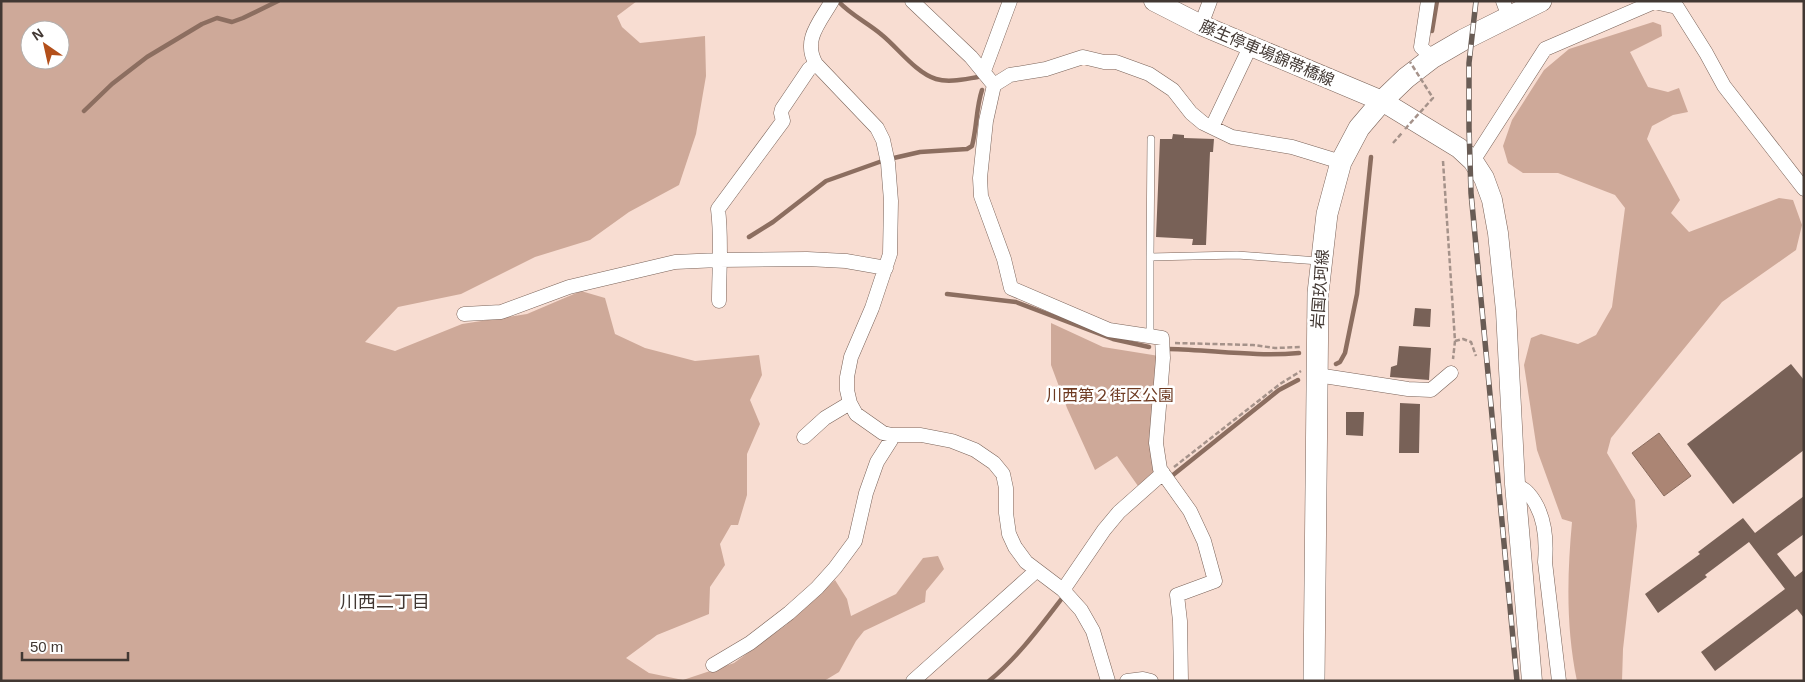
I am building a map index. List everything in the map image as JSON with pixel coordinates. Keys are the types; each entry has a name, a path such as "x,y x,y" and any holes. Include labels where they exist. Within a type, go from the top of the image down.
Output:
{"main road":[{"name":"岩国玖珂線","path":"1314,681 1311,372 1320,261 1327,214 1341,162 1359,128 1382,101 1406,78 1432,58 1463,40 1506,9 1541,1"}],"street":[{"path":"832,1 810,43 811,54 816,64 878,128 888,160 890,201 890,254 872,308 851,358 847,377 850,402 856,414 883,433 892,435 921,435 952,441 975,450 994,463 1002,474 1006,488 1006,514 1009,534 1014,547 1036,571 1063,590 1081,610 1093,631 1108,681"},
{"path":"912,1 971,56 994,85 984,140 980,178 981,196 1004,259 1011,288 1109,330 1162,338 1156,443 1160,469 1190,511 1204,541 1215,581 1177,595 1181,681"},
{"path":"984,71 1010,1"},
{"name":"藤生停車場錦帯橋線","path":"1154,1 1201,25 1382,101 1444,138 1474,161"},
{"path":"1201,25 1210,1"},
{"path":"1428,1 1422,47 1432,58"},
{"path":"1532,681 1515,484 1506,311 1498,233 1492,200 1484,178 1474,161 1544,49 1654,2 1677,7 1724,86 1804,189"},
{"path":"1212,127 1252,45"},
{"path":"994,85 1010,75 1046,69 1082,57 1104,62 1116,62 1149,74 1157,79 1173,90 1191,113 1203,123 1232,137 1292,147 1341,162"},
{"path":"720,301 718,209 774,135 783,121 782,108 809,69 816,64"},
{"path":"464,314 501,312 569,287 720,250 846,261 886,268"},
{"path":"1311,372 1408,389 1432,390 1451,373"},
{"path":"804,437 825,418 850,402"},
{"path":"713,665 750,643 789,613 835,568 855,541 866,493 874,470 892,435"},
{"path":"1063,590 1104,530 1119,512 1165,477"},
{"path":"1515,484 1528,492 1541,514 1546,544 1545,562 1559,681"},
{"path":"913,681 1036,571"},
{"path":"1127,681 1143,679 1151,681"}],"lane":[{"path":"1150,335 1151,139"},
{"path":"1150,257 1228,254 1320,261"}],"path":[{"path":"1393,143 1433,98 1410,62"},
{"path":"1443,161 1455,341 1451,373"},
{"path":"1455,341 1463,339 1471,342 1476,356"},
{"path":"1163,344 1253,345 1275,348 1305,347"},
{"path":"1165,477 1172,469 1280,384 1311,372"}],"green space":[{"path":"1,1 637,1 617,16 622,27 640,43 705,36 706,76 696,134 679,185 629,212 590,240 535,257 461,294 398,307 365,342 395,351 462,324 527,314 581,291 605,298 615,334 645,348 695,361 759,355 762,375 750,400 760,424 747,454 747,495 738,525 731,525 720,544 725,565 710,587 709,614 657,635 626,658 649,673 683,680 734,663 786,625 835,580 847,599 851,616 896,594 923,558 938,556 944,569 926,591 925,602 864,631 856,641 839,672 824,681 1,681"},
{"path":"1653,22 1661,25 1662,36 1630,52 1648,87 1668,92 1679,88 1688,112 1673,115 1652,126 1647,139 1680,200 1671,213 1689,232 1779,198 1793,200 1802,225 1796,250 1722,302 1611,438 1607,453 1635,500 1637,526 1623,649 1622,681 1577,681 1573,661 1568,602 1572,522 1562,519 1537,450 1524,365 1531,338 1541,334 1578,344 1596,335 1612,307 1625,208 1615,195 1558,173 1523,173 1508,163 1503,146 1512,120 1544,70 1569,49"},
{"name":"川西第２街区公園","path":"1051,323 1103,347 1159,356 1153,477 1138,486 1117,456 1095,470 1067,408 1051,365"}],"shaded area":[{"path":"1659,433 1691,476 1664,496 1632,453"}],"building":[{"path":"1173,134 1184,135 1184,138 1214,139 1213,152 1210,152 1206,245 1192,245 1193,239 1156,237 1160,139 1172,139"},
{"path":"1415,308 1431,309 1430,327 1413,326"},
{"path":"1399,346 1431,348 1429,380 1390,377 1391,367 1397,365"},
{"path":"1791,364 1804,380 1804,450 1733,504 1687,444"},
{"path":"1400,403 1420,404 1419,453 1399,453"},
{"path":"1346,412 1364,412 1363,436 1346,435"},
{"path":"1804,496 1804,534 1777,554 1795,577 1804,570 1804,618 1797,609 1715,671 1701,652 1785,589 1749,542 1705,575 1707,577 1658,613 1645,594 1700,554 1698,552 1743,518 1755,533"}],"waterway":[{"path":"84,111 112,84 147,57 202,24 217,18 232,22 278,1"},
{"path":"1432,31 1437,1"},
{"path":"839,2 882,35 914,66 929,76 946,81 978,77"},
{"path":"749,237 773,222 826,181 885,160 920,152 967,149 972,146 982,90"},
{"path":"1336,364 1340,362 1345,353 1357,294 1371,157"},
{"path":"947,294 1016,302 1113,339 1149,347"},
{"path":"1169,349 1250,354 1299,353"},
{"path":"1168,479 1279,390 1298,380"},
{"path":"989,681 1019,652 1063,597"}],"railway":[{"path":"1476,1 1469,63 1471,193 1517,681"}],"district":[{"name":"川西二丁目","path":"385,602"}]}
